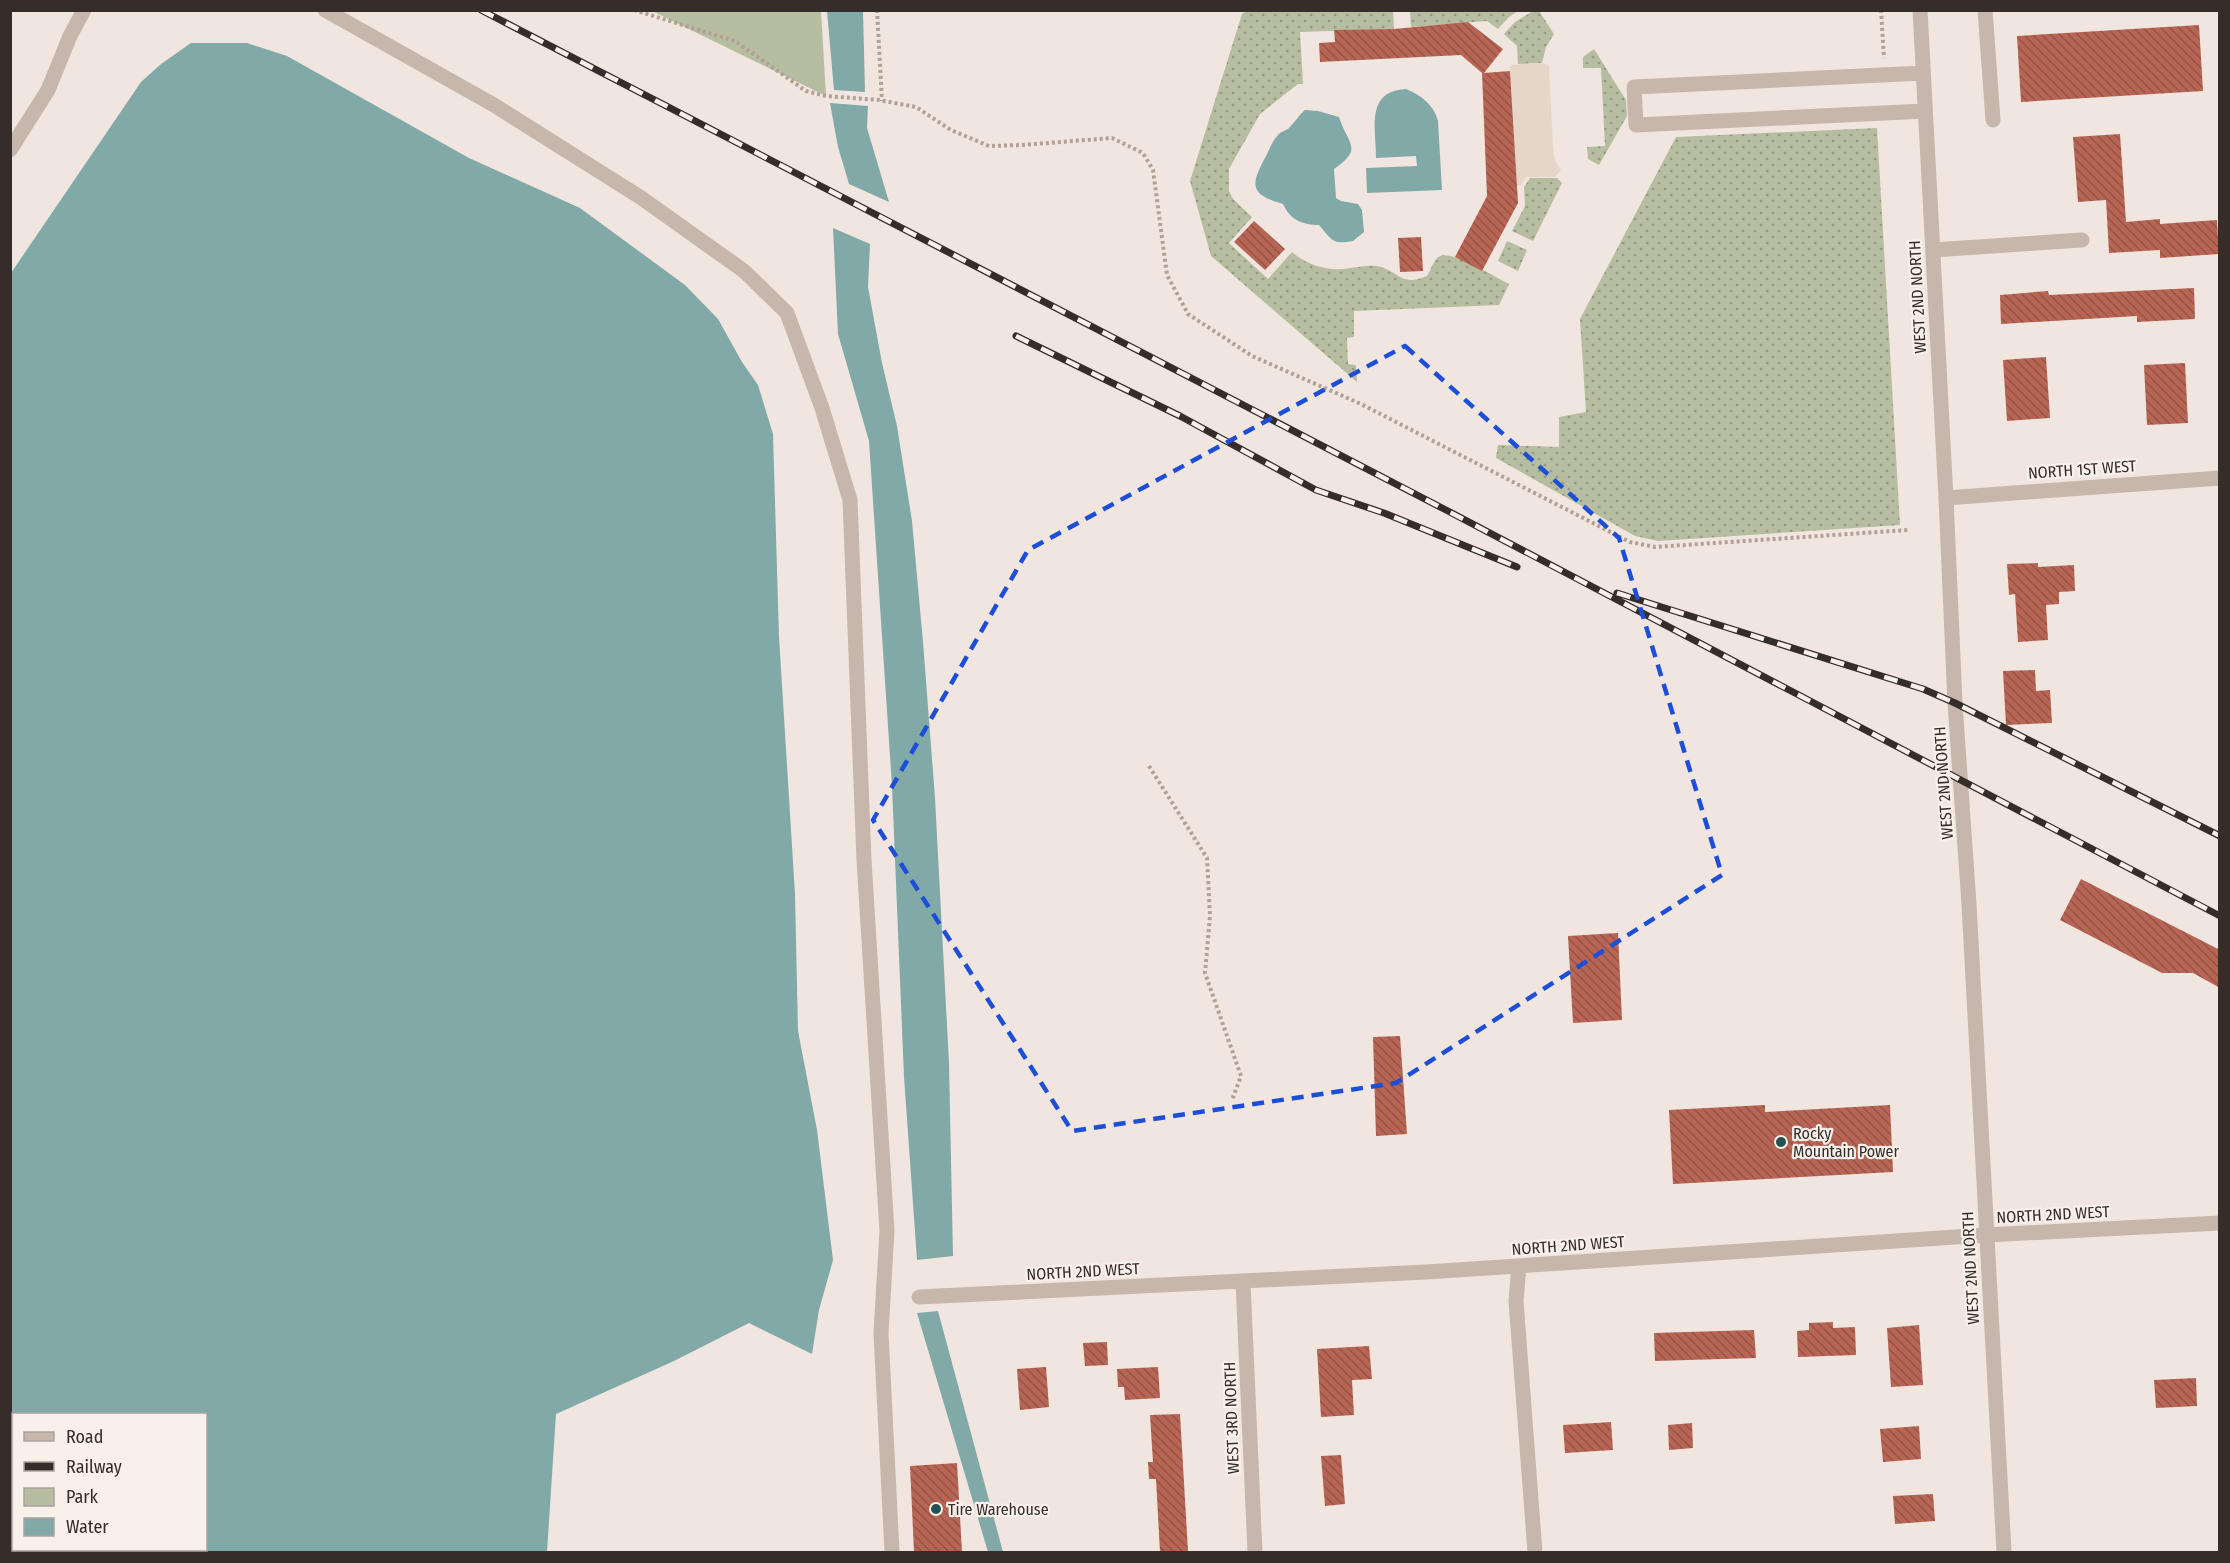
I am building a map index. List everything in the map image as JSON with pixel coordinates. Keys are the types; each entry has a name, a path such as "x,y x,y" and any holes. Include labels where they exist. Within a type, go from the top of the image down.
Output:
{"street":[{"path":"10,150 48,90 70,36 84,10"},
{"path":"325,10 494,105 640,197 744,271 787,313 818,398 850,500 864,861 887,1230 881,1333 892,1552"},
{"name":"WEST 2ND NORTH","path":"1920,10 1955,703 1968,892 2004,1552"},
{"path":"1985,10 1993,120"},
{"path":"1923,73 1634,87 1636,124 1925,111"},
{"path":"1933,250 2082,240"},
{"name":"NORTH 1ST WEST","path":"1946,498 2220,478"},
{"name":"NORTH 2ND WEST","path":"919,1297 1243,1282 1986,1235 2220,1223"},
{"path":"1519,1266 1516,1301 1535,1552"},
{"name":"WEST 3RD NORTH","path":"1243,1282 1255,1552"}],"path":[{"path":"633,10 735,40 806,91 826,96 881,100 916,107 951,130 989,146 1112,138 1143,153 1153,170 1167,275 1188,314 1252,356 1362,404 1630,542 1655,547 1908,530"},
{"path":"877,10 881,100"},
{"path":"1881,10 1884,60"},
{"path":"1149,766 1207,858 1210,916 1205,973 1242,1076 1232,1100"}],"highlighted area":[{"path":"1405,346 1619,538 1722,875 1396,1083 1072,1131 873,820 1028,550"}],"green space":[{"path":"1248,10 1393,11 1394,29 1300,32 1303,84 1298,84 1260,114 1229,169 1229,191 1233,199 1252,217 1229,243 1268,279 1292,252 1303,260 1323,268 1376,266 1410,280 1427,276 1436,259 1446,255 1464,261 1509,284 1499,305 1354,311 1354,337 1347,338 1348,364 1356,365 1357,382 1211,256 1190,181 1242,14"},
{"path":"652,11 821,11 826,96"},
{"path":"1410,11 1518,11 1498,29 1487,21 1411,27"},
{"path":"1533,11 1539,11 1554,34 1546,47 1542,63 1518,64 1517,46 1504,34 1515,22"},
{"path":"1594,49 1626,100 1627,116 1599,165 1588,159 1587,147 1605,146 1601,68 1583,68 1583,57"},
{"path":"1877,128 1900,525 1658,541 1635,536 1496,458 1498,445 1559,447 1559,417 1586,412 1580,319 1676,137"},
{"path":"1530,178 1557,178 1562,183 1533,241 1512,231 1525,206 1524,187"},
{"path":"1507,241 1527,250 1518,271 1498,261"}],"shaded area":[{"path":"1541,63 1549,65 1553,148 1555,160 1561,170 1555,177 1526,177 1521,185 1517,186 1510,65"}],"water":[{"path":"827,11 863,11 865,92 834,90"},
{"path":"191,43 247,43 287,56 469,158 580,208 685,285 718,319 758,385 773,434 779,637 795,894 798,1031 817,1130 833,1260 819,1310 812,1354 749,1323 674,1361 556,1414 547,1552 11,1552 11,273 141,82 161,64"},
{"path":"1406,89 1426,101 1436,115 1442,190 1367,193 1366,168 1417,166 1416,156 1376,158 1375,124 1378,104 1393,91"},
{"path":"830,103 868,106 867,128 889,202 849,184 838,147"},
{"path":"1305,110 1339,117 1349,140 1351,151 1349,156 1334,169 1336,198 1358,204 1362,210 1364,232 1353,241 1332,240 1319,225 1308,224 1293,218 1283,204 1263,196 1256,187 1257,174 1274,140 1289,128"},
{"path":"833,228 870,244 868,287 882,363 897,426 912,521 923,642 935,798 949,1063 953,1256 917,1260 904,1077 892,786 869,441 838,334"},
{"path":"938,1311 1003,1552 988,1552 917,1313"}],"building":[{"path":"1468,22 1503,49 1484,73 1510,71 1518,203 1482,271 1455,257 1487,196 1482,73 1461,55 1320,62 1319,43 1335,42 1334,30 1394,29"},
{"path":"2199,25 2203,91 2021,102 2017,36"},
{"path":"2120,134 2126,222 2160,219 2160,224 2217,220 2219,254 2160,258 2160,250 2109,253 2106,200 2078,202 2073,137"},
{"path":"1254,221 1285,249 1265,270 1234,242"},
{"path":"1421,237 1423,271 1400,272 1398,238"},
{"path":"2194,288 2195,319 2137,322 2137,316 2001,324 2000,295 2048,291 2049,295"},
{"path":"2046,357 2050,418 2007,421 2003,360"},
{"path":"2185,363 2188,423 2147,425 2144,365"},
{"path":"2038,563 2038,567 2074,565 2075,591 2059,592 2059,604 2046,605 2048,640 2018,642 2015,594 2009,595 2007,564"},
{"path":"2035,670 2036,691 2050,690 2052,723 2006,725 2003,671"},
{"path":"2081,879 2220,950 2220,988 2193,973 2162,973 2060,920"},
{"path":"1618,933 1622,1020 1573,1023 1568,936"},
{"path":"1400,1036 1407,1134 1376,1136 1373,1037"},
{"name":"Rocky Mountain Power","path":"1765,1105 1765,1112 1890,1105 1893,1172 1673,1184 1669,1110"},
{"path":"1833,1322 1833,1328 1855,1327 1856,1355 1798,1357 1797,1331 1809,1330 1809,1323"},
{"path":"1919,1325 1923,1385 1891,1387 1887,1328"},
{"path":"1754,1330 1756,1358 1655,1361 1654,1333"},
{"path":"1107,1342 1108,1365 1085,1366 1083,1343"},
{"path":"1369,1346 1372,1379 1352,1380 1354,1415 1321,1417 1317,1349"},
{"path":"1046,1367 1049,1407 1020,1410 1017,1369"},
{"path":"1158,1367 1160,1398 1125,1400 1124,1387 1118,1387 1117,1369"},
{"path":"2196,1378 2197,1406 2156,1408 2154,1380"},
{"path":"1180,1414 1188,1551 1160,1552 1156,1479 1149,1479 1148,1462 1153,1462 1150,1415"},
{"path":"1611,1422 1613,1450 1565,1453 1563,1425"},
{"path":"1692,1423 1693,1448 1669,1450 1668,1425"},
{"path":"1919,1426 1921,1459 1883,1462 1880,1429"},
{"path":"1341,1455 1345,1504 1325,1506 1321,1456"},
{"name":"Tire Warehouse","path":"957,1463 962,1552 914,1552 910,1466"},
{"path":"1933,1494 1935,1521 1895,1524 1893,1496"}],"railway":[{"path":"481,10 1446,510 2220,916"},
{"path":"1016,336 1180,416 1316,490 1384,513 1517,567"},
{"path":"1617,593 1923,689 2220,836"}],"place":[{"name":"Rocky Mountain Power","path":"1781,1142"},
{"name":"Tire Warehouse","path":"936,1509"}]}
